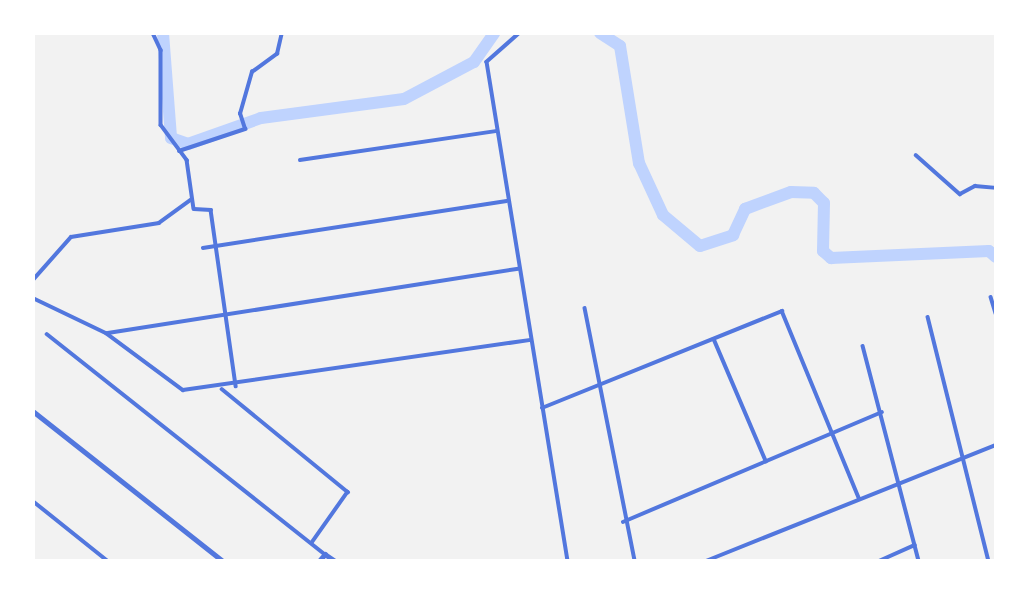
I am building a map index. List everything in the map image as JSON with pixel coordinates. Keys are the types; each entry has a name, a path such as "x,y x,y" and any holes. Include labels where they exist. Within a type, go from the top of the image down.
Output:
{"street":[{"path":"153,33 161,50 161,125 187,160 194,209 211,210 228,314 236,386"},
{"path":"179,151 245,128 240,114 252,72 277,54 282,33"},
{"path":"520,33 487,62 506,201 568,561"},
{"path":"300,160 497,131"},
{"path":"916,155 962,195 975,187 996,188"},
{"path":"33,280 71,237 159,223 191,200"},
{"path":"203,248 506,201"},
{"path":"107,333 518,269"},
{"path":"991,297 996,313"},
{"path":"33,298 107,333 183,390 222,389 530,340"},
{"path":"585,307 623,522 635,561"},
{"path":"542,408 782,311 859,498"},
{"path":"928,317 989,561"},
{"path":"47,334 335,561"},
{"path":"714,339 766,461"},
{"path":"863,346 919,561"},
{"path":"222,389 348,492 312,543"},
{"path":"33,411 223,561"},
{"path":"623,522 882,412"},
{"path":"706,561 899,481 996,445"},
{"path":"33,501 108,561"},
{"path":"879,561 915,545"},
{"path":"319,561 325,554"}],"waterway":[{"path":"163,33 171,138 188,144 261,118 404,99 474,62 494,33"},
{"path":"600,33 620,46 639,163 663,215 700,246 733,235 745,209 791,192 814,193 824,203 823,251 831,258 989,251 996,257"}]}
